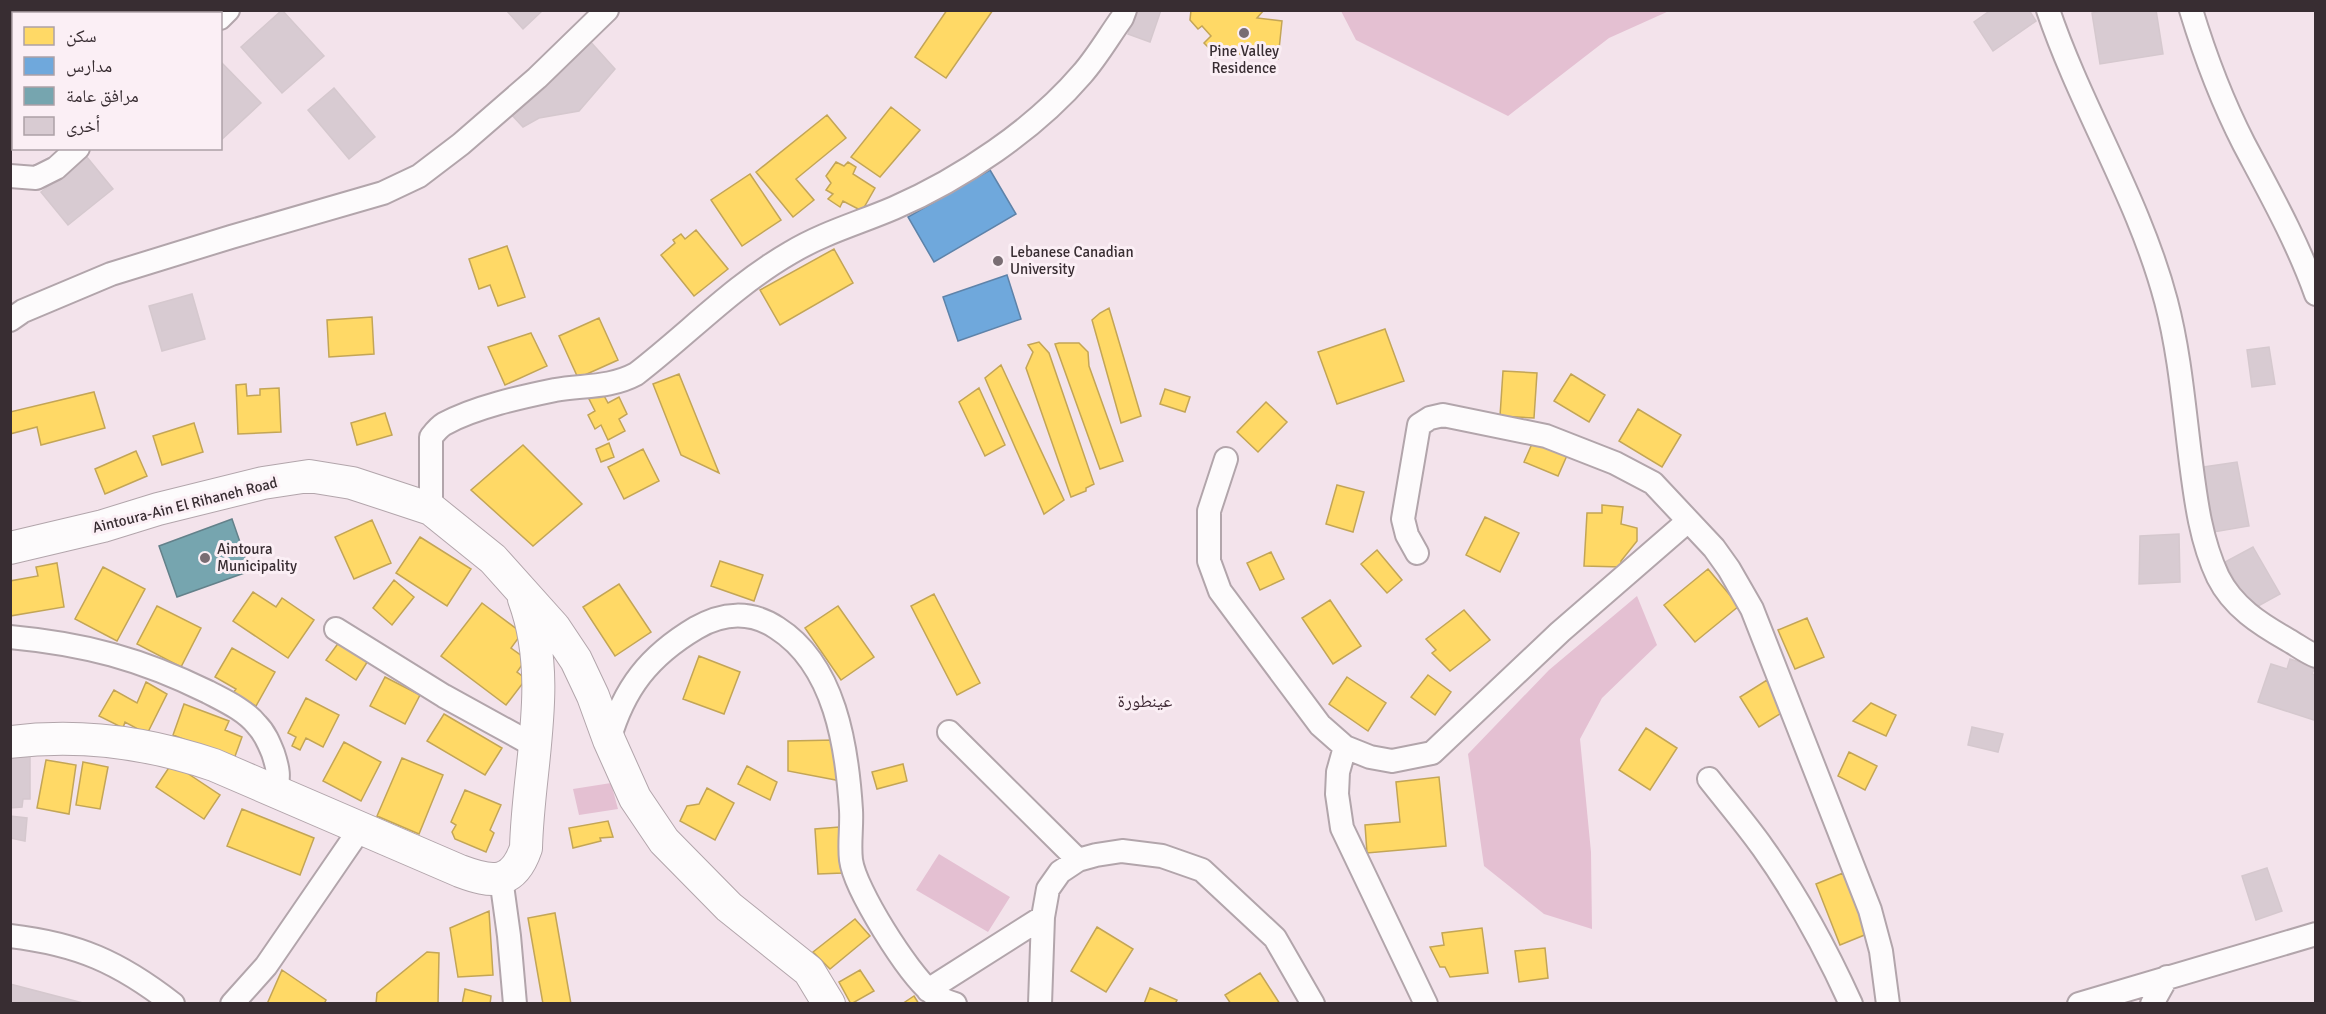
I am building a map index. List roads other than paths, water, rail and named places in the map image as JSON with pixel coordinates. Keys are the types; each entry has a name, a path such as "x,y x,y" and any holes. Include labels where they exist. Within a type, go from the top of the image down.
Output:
{"main road":[{"name":"Aintoura-Ain El Rihaneh Road","path":"10,548 103,526 158,508 253,485 309,476 352,483 432,509 493,559 554,627 576,660 635,798 664,841 729,907 809,971 830,1004"},
{"path":"10,742 70,737 107,739 143,744 179,753 214,765 473,876 488,880 501,878 513,872 522,861 526,848 535,746 538,668 531,622 520,587"}],"street":[{"path":"10,320 22,311 111,274 383,193 419,176 537,78 607,10"},
{"path":"432,509 431,437 442,425 477,411 516,400 557,390 617,382 636,374 727,297 788,253 816,237 904,204 1002,145 1048,108 1083,73 1122,18 1125,10"},
{"path":"2048,10 2060,44 2115,165 2157,268 2175,338 2201,531 2209,556 2224,587 2249,616 2316,656"},
{"path":"2191,10 2201,43 2222,95 2243,142 2272,195 2316,294"},
{"path":"10,176 36,178 57,168 76,150"},
{"path":"1417,553 1407,535 1403,519 1419,425 1430,418 1443,416 1546,436 1615,463 1653,483 1724,562 1752,609 1870,910 1881,951 1888,1004"},
{"path":"1226,459 1209,511 1209,561 1220,591 1320,725 1345,747 1371,758 1392,761 1432,753 1560,632 1688,521"},
{"path":"609,740 616,714 627,690 648,666 682,637 711,620 732,615 753,617 769,622 788,635 808,654 828,692 839,727 847,766 851,811 851,861 864,898 928,990 943,1000 955,1004"},
{"path":"336,629 444,696 535,746"},
{"path":"10,637 58,641 120,656 168,672 225,701 257,724 267,738 280,777 275,792"},
{"path":"949,732 1078,860"},
{"path":"1345,747 1338,772 1337,795 1341,828 1426,1004"},
{"path":"1709,779 1792,890 1814,928 1851,1004"},
{"path":"232,1004 266,966 360,829"},
{"path":"1040,1004 1042,916 1048,890 1060,872 1078,860 1122,851 1162,856 1202,870 1275,938 1313,1004"},
{"path":"501,878 509,936 514,1004"},
{"path":"928,990 1042,916"},
{"path":"2079,1004 2316,934"},
{"path":"10,936 41,939 91,953 142,980 173,1004"},
{"path":"2152,1004 2167,977"}],"place":[{"name":"Pine Valley Residence","path":"1244,33"},
{"name":"Lebanese Canadian University","path":"998,261"},
{"name":"Aintoura Municipality","path":"205,558"}],"district":[{"name":"عينطورة","path":"1145,701"}]}
